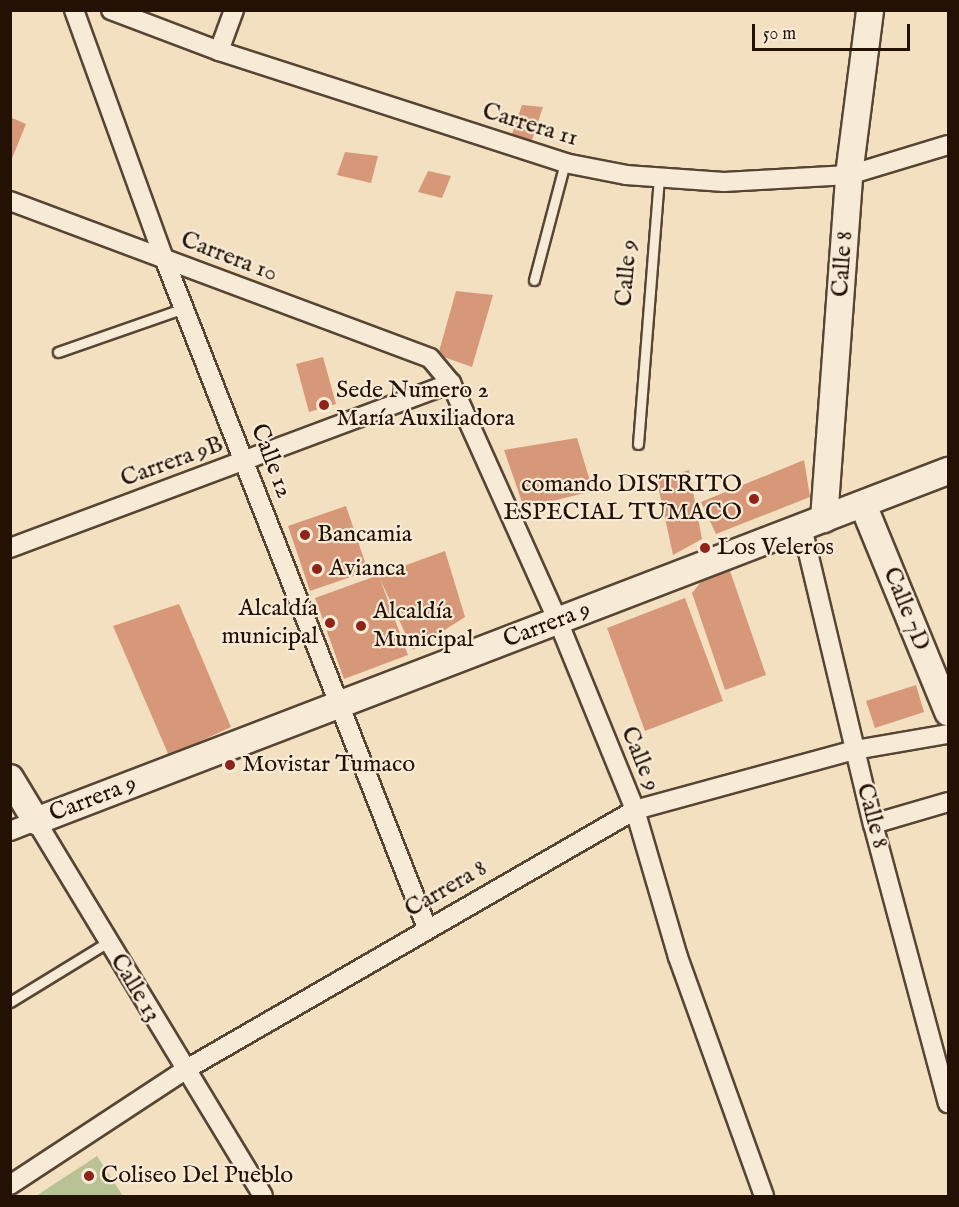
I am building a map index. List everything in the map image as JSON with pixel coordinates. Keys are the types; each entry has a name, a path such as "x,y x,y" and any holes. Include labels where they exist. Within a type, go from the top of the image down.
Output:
{"main road":[{"name":"Calle 8","path":"813,523 849,175 870,10"},
{"name":"Carrera 9","path":"36,822 813,523 864,507 948,471"},
{"name":"Calle 7D","path":"864,507 948,712"},
{"name":"Calle 13","path":"10,778 36,822"}],"street":[{"name":"Calle 12","path":"74,10 164,258 427,928"},
{"name":"Carrera 11","path":"111,10 219,51 566,163 659,178 724,182 849,175 948,145"},
{"path":"219,51 234,10"},
{"name":"Carrera 10","path":"10,201 430,358"},
{"name":"Calle 9","path":"430,358 451,383 558,621 635,810 678,957 764,1197"},
{"name":"Carrera 9B","path":"10,548 451,383"},
{"name":"Calle 8","path":"813,523 855,750 873,824 944,1066 948,1103"},
{"name":"Carrera 8","path":"10,1185 184,1070 635,810 855,750 948,734"},
{"path":"873,824 948,801"},
{"name":"Carrera 9","path":"10,831 36,822"},
{"name":"Calle 13","path":"36,822 184,1070 263,1197"}],"lane":[{"path":"534,280 566,163"},
{"name":"Calle 9","path":"638,444 659,178"},
{"path":"58,352 184,308"},
{"path":"10,1002 108,942"}],"green space":[{"name":"Coliseo Del Pueblo","path":"97,1156 123,1196 36,1196"}],"building":[{"path":"522,105 543,107 532,140 511,137"},
{"path":"10,117 26,124 11,161 10,161"},
{"path":"345,152 378,156 371,183 337,175"},
{"path":"428,171 451,176 442,198 418,192"},
{"path":"456,291 493,295 472,367 438,355"},
{"path":"323,357 336,404 309,412 296,364"},
{"path":"577,438 593,491 524,508 504,450"},
{"name":"comando DISTRITO ESPECIAL TUMACO","path":"804,460 810,497 716,534 701,502"},
{"path":"689,470 702,539 673,555 657,481"},
{"path":"346,506 368,571 310,591 288,526"},
{"path":"445,551 465,617 413,650 380,579 408,655 344,679 315,598"},
{"path":"729,568 766,675 725,690 692,593 705,577"},
{"path":"685,598 723,701 645,731 607,628"},
{"path":"179,604 231,727 169,756 113,626"},
{"path":"916,685 924,712 875,728 866,701"}],"place":[{"name":"Sede Numero 2 María Auxiliadora","path":"324,405"},
{"name":"comando DISTRITO ESPECIAL TUMACO","path":"754,499"},
{"name":"Bancamia","path":"305,535"},
{"name":"Los Veleros","path":"705,548"},
{"name":"Avianca","path":"317,569"},
{"name":"Alcaldía municipal","path":"330,623"},
{"name":"Alcaldía Municipal","path":"361,626"},
{"name":"Movistar Tumaco","path":"230,765"},
{"name":"Coliseo Del Pueblo","path":"89,1176"}]}
